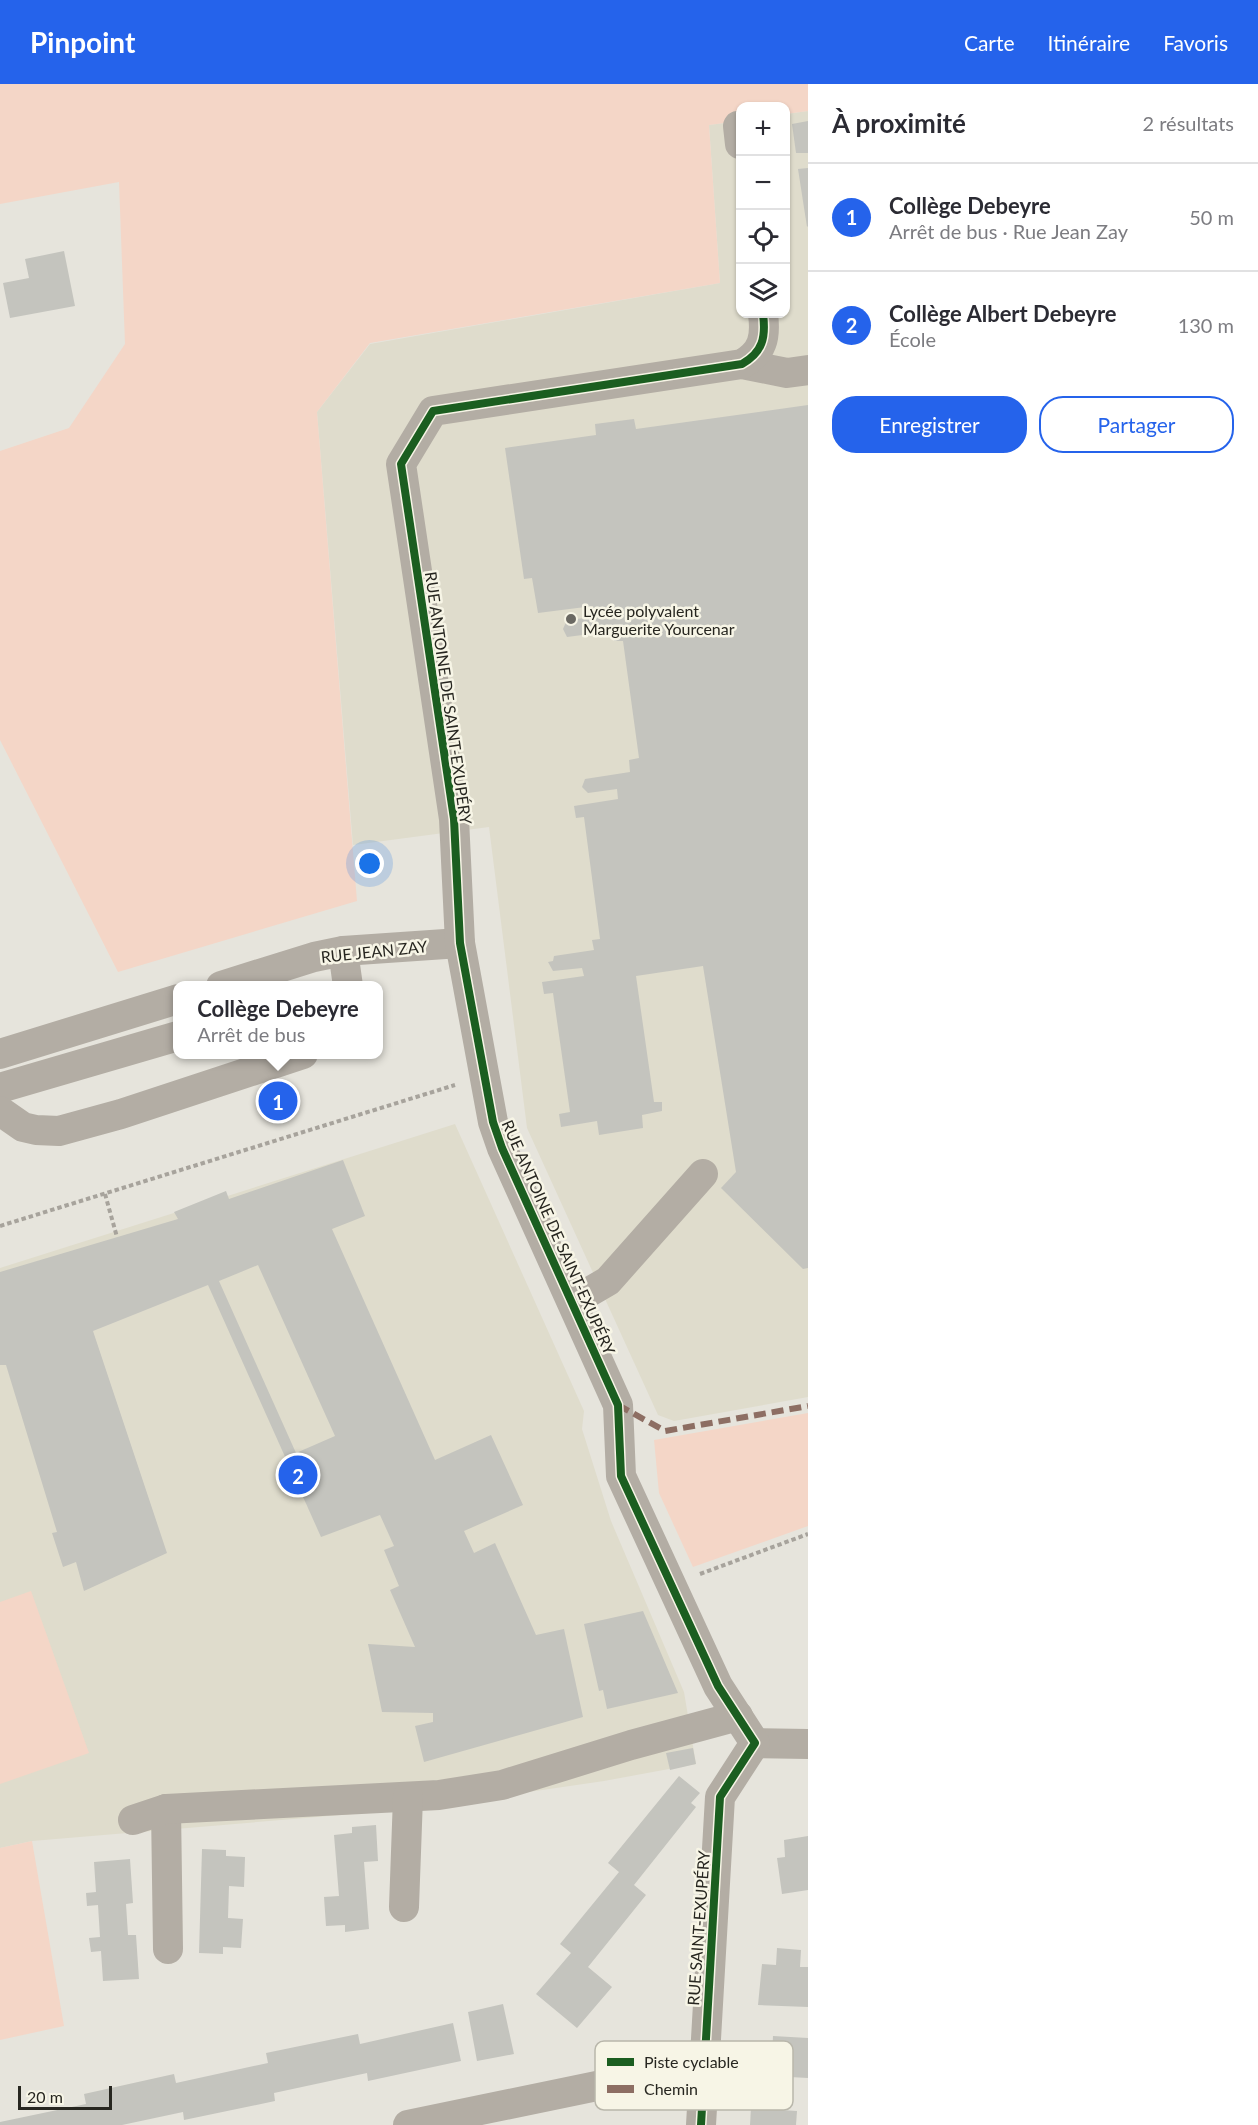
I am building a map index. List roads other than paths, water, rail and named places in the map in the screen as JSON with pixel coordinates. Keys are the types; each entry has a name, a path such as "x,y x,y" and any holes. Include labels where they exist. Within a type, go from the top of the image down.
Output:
{"street":[{"path":"742,364 754,357 763,344 764,318"},
{"path":"742,364 787,373 808,370"},
{"name":"RUE ANTOINE DE SAINT-EXUPÉRY","path":"742,364 433,411 401,464 454,819 460,943 493,1122 502,1148 618,1405 621,1476 718,1686 755,1743"},
{"name":"RUE JEAN ZAY","path":"237,981 314,957 343,951 460,943"},
{"path":"343,951 347,981"},
{"path":"0,1054 173,1000"},
{"path":"0,1088 173,1037"},
{"path":"0,1111 23,1126 36,1130 59,1131 121,1114 288,1059"},
{"path":"572,1302 609,1281 703,1174"},
{"path":"133,1820 166,1809 408,1797 502,1785 631,1745 738,1716"},
{"path":"755,1743 808,1744"},
{"name":"RUE SAINT-EXUPÉRY","path":"704,2041 720,1797 755,1743"},
{"path":"404,1906 408,1797"},
{"path":"166,1809 168,1949"},
{"path":"408,2125 595,2086"},
{"name":"RUE SAINT-EXUPÉRY","path":"701,2110 701,2125"}],"place":[{"name":"Lycée polyvalent Marguerite Yourcenar","path":"571,619"},
{"name":"Collège Debeyre","path":"278,1101"},
{"name":"Collège Albert Debeyre","path":"298,1475"}]}
